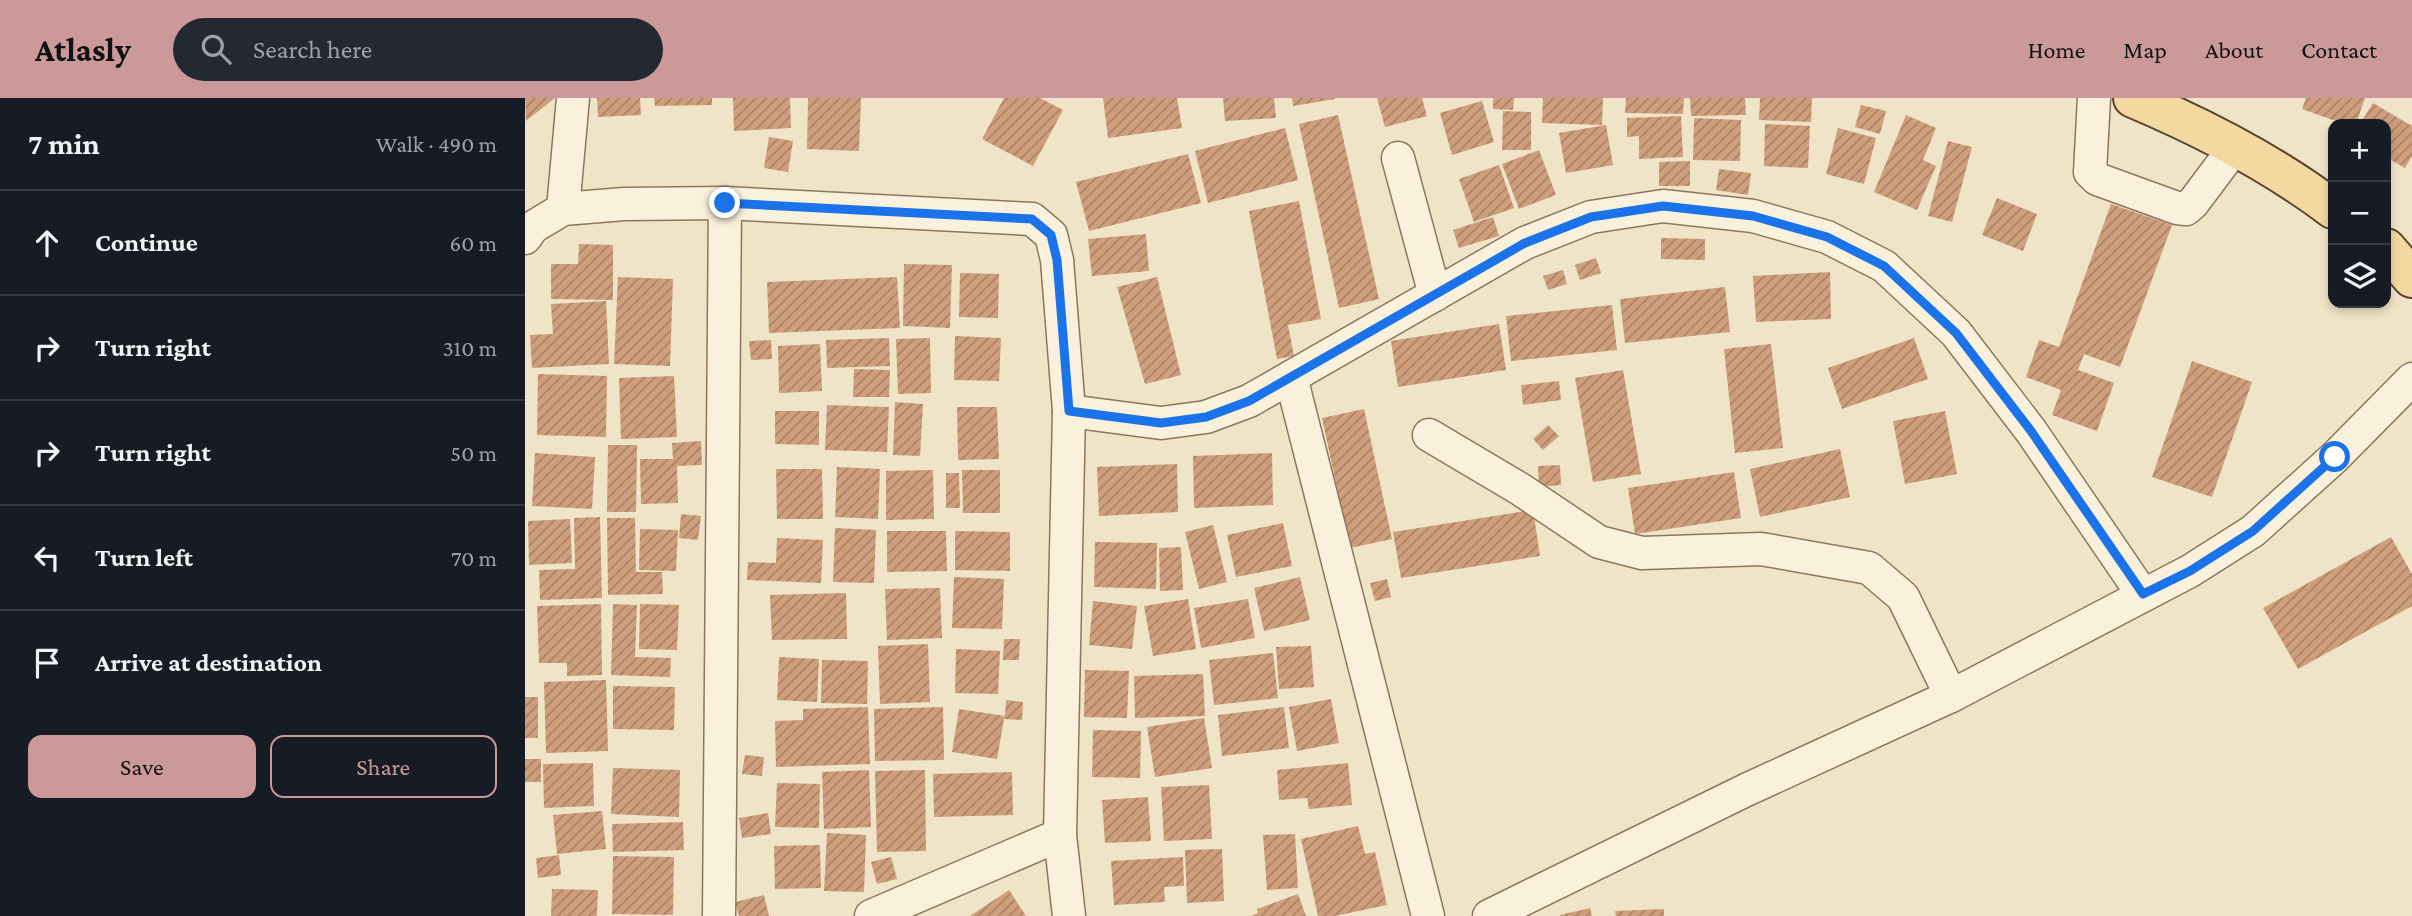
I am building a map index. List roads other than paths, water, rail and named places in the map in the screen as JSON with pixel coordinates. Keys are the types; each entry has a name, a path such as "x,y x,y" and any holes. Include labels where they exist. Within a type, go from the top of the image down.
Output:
{"main road":[{"path":"2133,98 2201,127 2306,189 2328,205"},
{"path":"2391,254 2412,278"}],"street":[{"path":"563,209 573,98"},
{"path":"2094,98 2090,172 2097,178 2177,208 2186,209 2193,203 2235,146"},
{"path":"1398,158 1435,295"},
{"path":"719,916 725,203"},
{"path":"525,239 533,227 563,209 624,204 725,203 1032,219 1051,235 1057,260 1069,411 1060,835 1069,916"},
{"path":"1069,411 1161,423 1206,417 1249,401 1525,243 1580,221 1663,206 1753,216 1827,237 1884,266 1956,333 2031,431 2143,594"},
{"path":"1291,377 1428,916"},
{"path":"1489,916 1746,790 1951,696 2190,571 2253,531 2335,457 2412,379"},
{"path":"1429,435 1520,489 1599,542 1642,553 1761,550 1869,568 1903,597 1951,696"},
{"path":"871,916 1060,835"}]}
